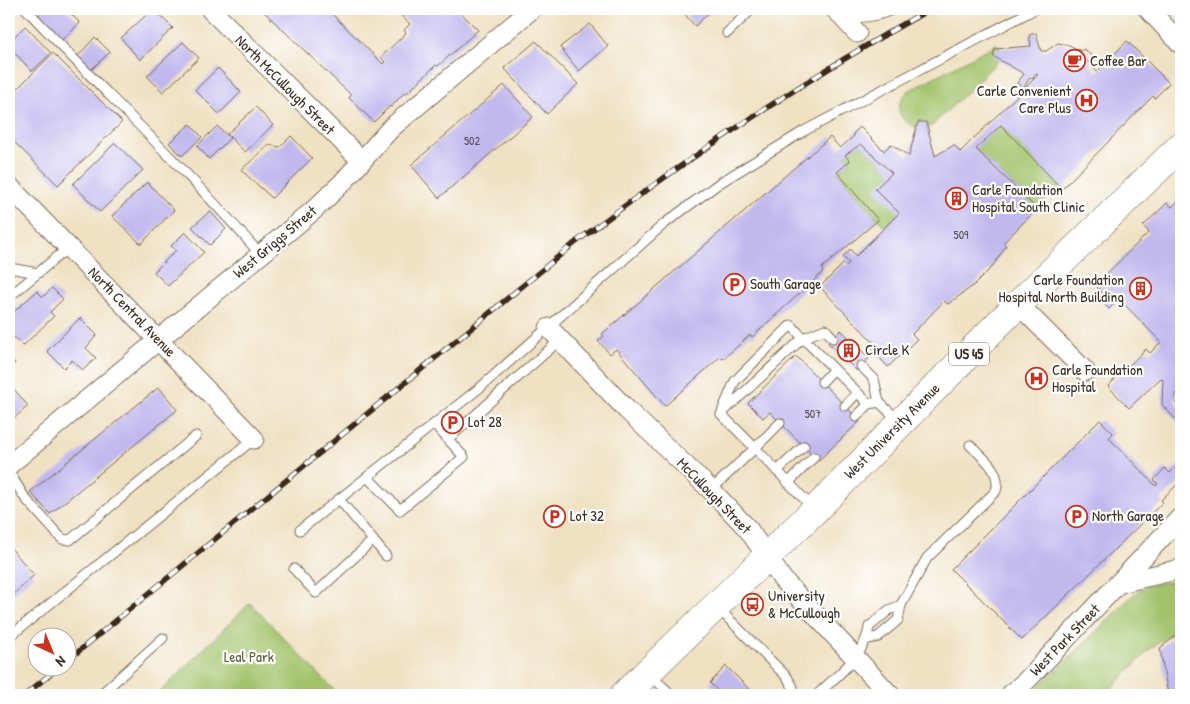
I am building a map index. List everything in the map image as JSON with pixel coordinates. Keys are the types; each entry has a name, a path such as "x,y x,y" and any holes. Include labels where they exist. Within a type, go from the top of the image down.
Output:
{"main road":[{"name":"West University Avenue","path":"624,695 815,510 1181,146"}],"street":[{"name":"North McCullough Street","path":"210,9 361,160"},
{"name":"West Griggs Street","path":"9,464 315,209 343,182 391,128 532,9"},
{"path":"1148,9 1181,44"},
{"path":"839,13 857,33"},
{"name":"North Central Avenue","path":"9,186 254,439"},
{"path":"1019,305 1085,371"},
{"name":"McCullough Street","path":"554,334 627,410 711,490 748,529 765,557 789,587 890,695"},
{"name":"West Park Street","path":"1010,695 1120,583 1181,517"},
{"path":"1120,583 1181,569"}],"lane":[{"path":"26,9 109,97 217,204 260,254"},
{"path":"727,33 752,9"},
{"path":"839,13 862,18 893,9"},
{"path":"448,439 664,224 759,157 811,127 1035,9"},
{"path":"9,297 70,247"},
{"path":"9,268 38,272"},
{"path":"721,414 735,381 791,325 869,404"},
{"path":"721,414 803,338 825,330 834,338"},
{"path":"300,530 482,386 554,334"},
{"path":"861,366 874,379 878,402 901,424"},
{"path":"822,382 834,369"},
{"path":"845,406 857,393"},
{"path":"856,417 869,404 878,402"},
{"path":"721,414 815,510"},
{"path":"711,490 780,423"},
{"path":"368,477 400,510 464,457 434,424"},
{"path":"9,472 25,498 62,539 70,540 196,436"},
{"path":"9,637 254,439"},
{"path":"868,639 878,638 898,620 901,605 918,569 996,491 999,483 997,473 970,445"},
{"path":"777,471 804,446"},
{"path":"788,483 814,457"},
{"path":"339,499 386,556"},
{"path":"294,568 316,593 373,540"},
{"path":"716,605 788,677 793,687 792,695"},
{"path":"817,695 855,658 868,639 869,627 889,610 901,605"},
{"path":"100,695 163,638"},
{"path":"648,672 672,695"}],"green space":[{"path":"997,44 1003,53 996,63 933,125 922,131 908,123 900,114 900,104 908,91"},
{"path":"1001,125 1060,186 1037,209 976,149"},
{"path":"861,144 892,173 899,213 885,227 837,172 850,161 845,155"},
{"path":"1181,580 1181,626 1150,649 1105,695 1027,695 1058,669 1134,594 1146,586"},
{"name":"Leal Park","path":"250,603 339,695 157,695"}],"building":[{"path":"45,9 66,9 80,23 61,41 37,17"},
{"path":"153,9 173,28 140,60 121,38"},
{"path":"261,9 327,9 383,64 385,62 381,57 406,33 404,30 410,24 394,9 457,9 478,30 438,66 436,65 407,93 404,93 374,122 349,98 351,95"},
{"path":"680,9 713,9 695,26"},
{"path":"590,24 608,46 579,71 560,47"},
{"path":"25,26 51,53 32,71 9,47 9,42"},
{"path":"1036,33 1041,51 1046,51 1058,43 1069,45 1081,51 1084,49 1093,57 1088,62 1097,72 1127,41 1169,83 1155,98 1153,96 1062,189 1001,125 976,149 1037,209 1003,243 1006,246 992,267 974,285 948,304 944,301 912,334 917,339 888,367 873,350 877,346 820,287 843,264 846,266 849,263 843,257 850,249 856,256 899,213 875,189 892,173 861,144 845,155 850,161 837,172 878,220 822,268 823,272 752,337 750,335 723,359 720,357 665,406 616,349 610,354 598,341 604,336 602,334 830,137 840,148 854,136 853,134 860,127 884,151 891,144 909,156 918,122 926,122 935,156 954,145 960,152 1038,75 1035,74 1033,79 1030,77 1023,89 1017,83 1024,74 993,56 995,49 1031,46 1029,35"},
{"path":"95,37 110,52 91,70 78,56"},
{"path":"536,41 578,84 547,114 504,68"},
{"path":"183,42 199,58 163,92 147,76"},
{"path":"53,53 122,122 58,185 9,137 9,97"},
{"path":"218,68 241,92 219,114 195,90"},
{"path":"504,85 533,117 439,198 411,165"},
{"path":"256,107 273,125 245,152 227,134"},
{"path":"190,124 202,137 182,156 169,143"},
{"path":"217,126 230,138 209,159 197,146"},
{"path":"291,136 312,158 272,198 241,170 269,145 280,147"},
{"path":"115,143 143,170 100,212 73,184"},
{"path":"147,182 174,210 141,244 112,216"},
{"name":"Carle Foundation Hospital North Building","path":"1181,198 1181,397 1177,393 1175,402 1181,409 1181,425 1162,405 1163,380 1161,378 1129,408 1108,386 1146,349 1150,353 1161,342 1119,299 1109,309 1097,297 1102,292 1095,285 1149,232 1143,226 1167,203 1172,207"},
{"path":"210,211 226,229 210,245 192,227"},
{"path":"185,232 204,252 168,286 154,272 176,250 171,246"},
{"path":"52,288 63,299 50,312 54,316 23,346 9,332 9,316 37,291 43,297"},
{"path":"80,318 97,335 86,348 96,358 83,370 72,360 64,368 47,351"},
{"name":"Circle K","path":"841,330 869,358 857,371 828,343"},
{"path":"9,356 15,363 9,369"},
{"path":"796,356 860,421 818,461 770,412 763,418 748,403"},
{"path":"9,383 28,406 9,423"},
{"path":"159,387 177,410 50,514 30,492"},
{"name":"North Garage","path":"1100,420 1113,433 1109,438 1156,486 1158,484 1154,480 1165,468 1170,473 1181,462 1181,481 1161,500 1163,502 1022,640 951,569"},
{"path":"9,546 34,575 9,599"},
{"path":"1181,632 1181,695 1168,695 1160,648"},
{"path":"726,666 755,695 722,695 710,683"}],"railway":[{"path":"78,652 576,242 705,149 793,91 930,9"},
{"path":"25,695 48,676"}],"place":[{"name":"Coffee Bar","path":"1074,61"},
{"name":"Carle Convenient Care Plus","path":"1087,100"},
{"name":"Carle Foundation Hospital South Clinic","path":"956,199"},
{"name":"South Garage","path":"734,284"},
{"name":"Carle Foundation Hospital North Building","path":"1140,289"},
{"name":"Circle K","path":"849,350"},
{"name":"Carle Foundation Hospital","path":"1036,379"},
{"name":"Lot 28","path":"452,422"},
{"name":"Lot 32","path":"554,516"},
{"name":"North Garage","path":"1076,516"},
{"name":"University & McCullough","path":"752,605"}]}
